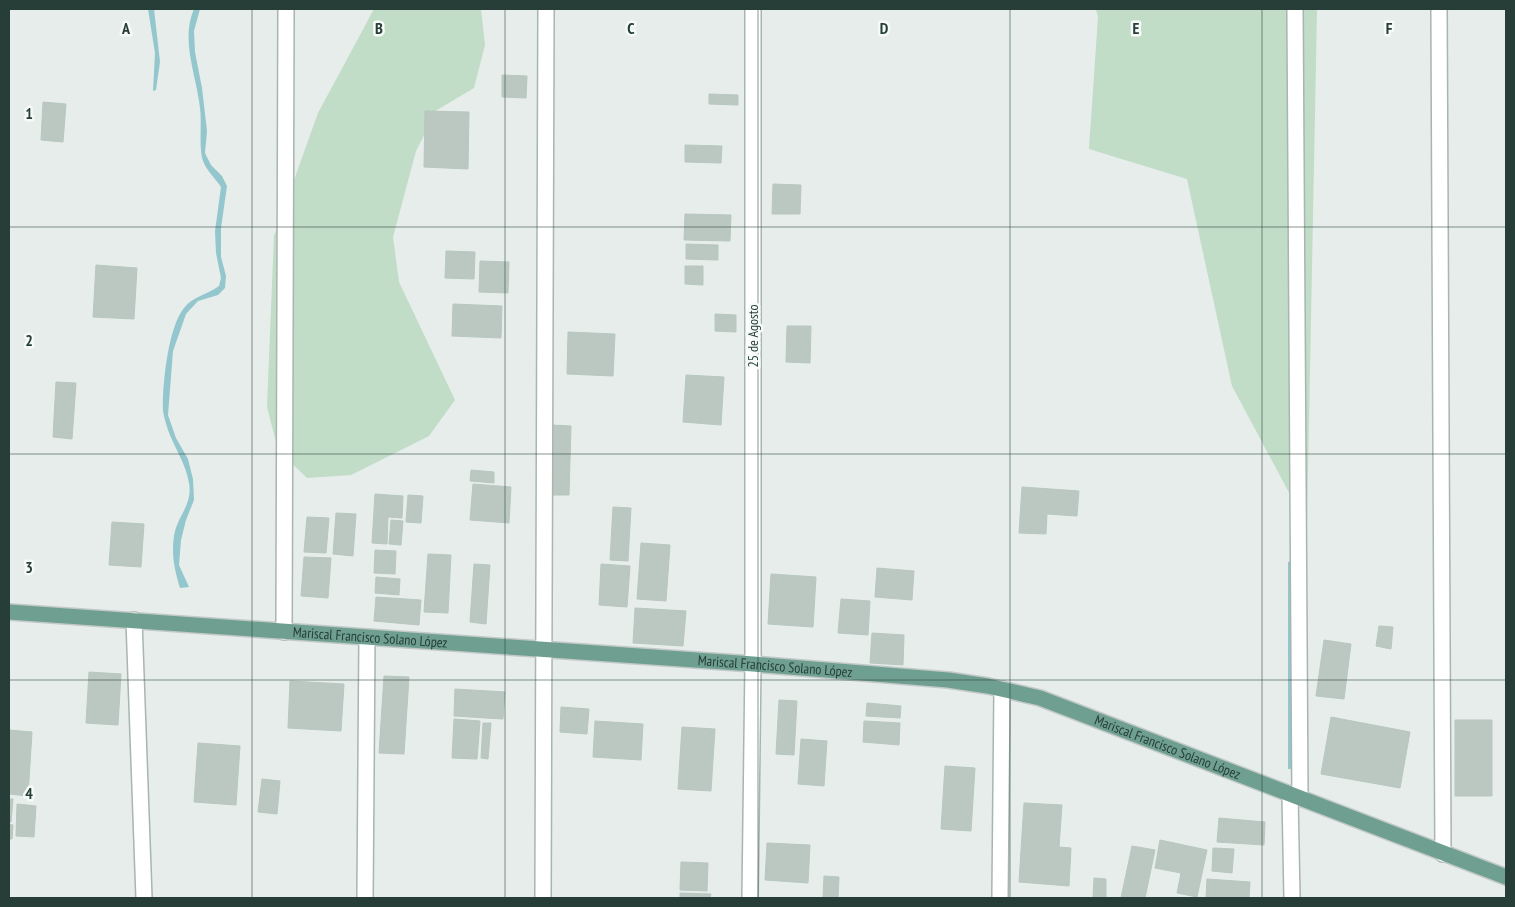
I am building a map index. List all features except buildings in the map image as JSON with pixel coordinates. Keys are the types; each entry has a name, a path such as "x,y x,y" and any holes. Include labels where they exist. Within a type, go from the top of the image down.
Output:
{"main road":[{"name":"Mariscal Francisco Solano López","path":"9,612 753,664 948,680 1002,688 1040,698 1506,877"}],"street":[{"path":"284,632 286,9"},
{"path":"543,898 546,9"},
{"name":"25 de Agosto","path":"750,898 753,664 753,9"},
{"path":"1292,898 1295,796 1294,9"},
{"path":"1439,9 1443,854"},
{"path":"134,620 144,898"},
{"path":"365,898 367,638"},
{"path":"1000,898 1002,688"}],"green space":[{"path":"374,9 481,9 485,45 474,88 437,110 416,151 393,237 399,282 455,400 429,436 351,475 307,478 278,450 267,407 274,236 318,113"},
{"path":"1096,9 1317,9 1307,526 1232,386 1187,179 1089,149 1098,17"}],"water":[{"path":"148,9 154,9 160,62 156,90 153,91 155,53"},
{"path":"194,9 200,9 194,31 195,52 202,88 207,131 205,153 211,165 222,176 227,186 221,228 221,257 226,276 225,288 218,295 198,301 186,314 173,351 168,415 176,438 188,459 193,479 194,500 181,540 179,565 189,587 180,588 174,563 173,543 178,522 187,504 190,491 185,469 168,430 163,413 165,373 170,343 178,317 188,304 219,286 221,278 216,253 215,231 221,187 208,170 202,158 200,108 189,46 190,21"},
{"path":"1291,561 1291,769 1288,769 1288,562"}]}
